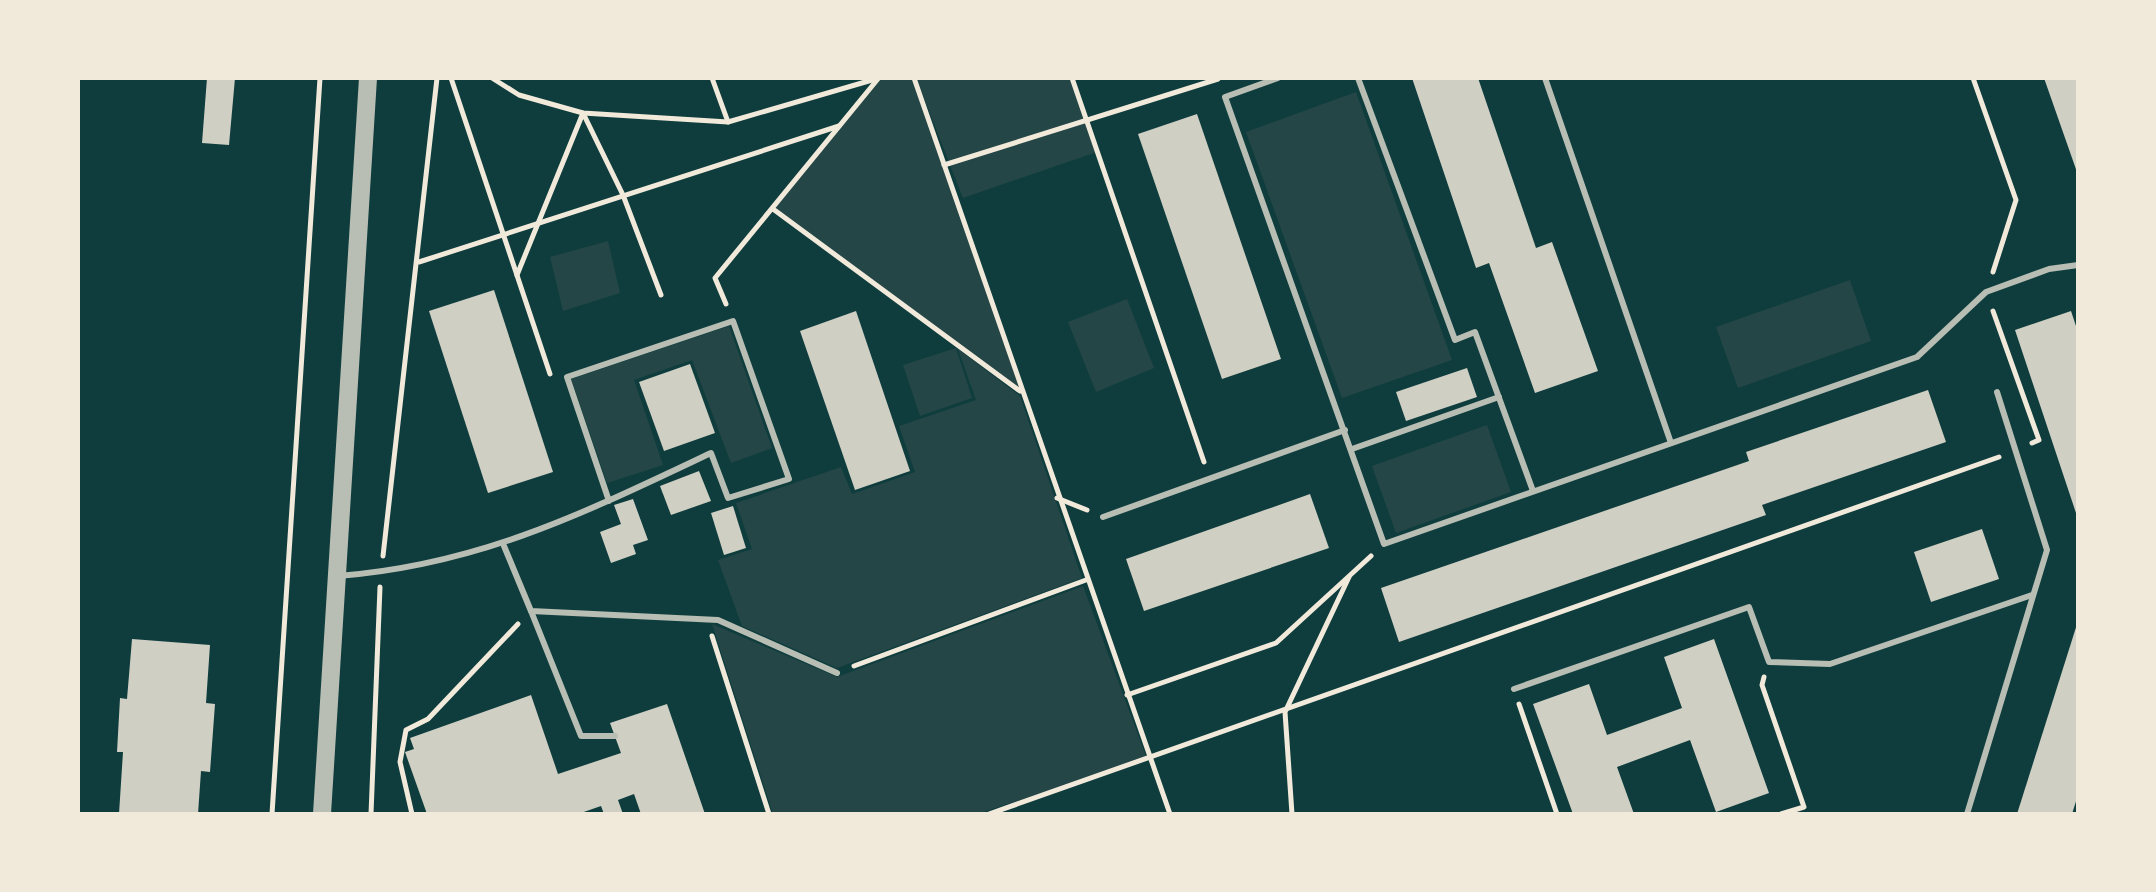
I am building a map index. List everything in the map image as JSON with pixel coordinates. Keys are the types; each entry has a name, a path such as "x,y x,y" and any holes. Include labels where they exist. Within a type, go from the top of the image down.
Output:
{"street":[{"path":"322,814 368,78"}],"lane":[{"path":"1278,78 1225,96 1384,544 1917,357 1986,292 2049,270 2078,265"},
{"path":"1358,78 1454,340 1476,332 1533,491"},
{"path":"1545,78 1670,443"},
{"path":"337,576 381,573 504,546 609,501 711,453 728,498 790,478 732,321 567,377 609,501"},
{"path":"1967,814 2047,550 1997,392"},
{"path":"1352,449 1500,397"},
{"path":"1104,517 1345,430"},
{"path":"504,546 581,736 615,736"},
{"path":"1514,689 1749,607 1769,662 1830,664 2032,596"},
{"path":"531,611 718,620 837,672"}],"path":[{"path":"272,814 320,78"},
{"path":"371,814 381,573 437,78"},
{"path":"451,78 553,383"},
{"path":"492,78 519,95 583,113 728,122 878,78"},
{"path":"712,78 728,122"},
{"path":"732,321 715,278 878,78"},
{"path":"914,78 1170,814"},
{"path":"1072,78 1210,479"},
{"path":"944,165 1224,78"},
{"path":"516,278 583,113"},
{"path":"583,113 622,195 661,295"},
{"path":"418,263 839,126"},
{"path":"773,209 1022,393"},
{"path":"989,814 1151,760 2015,451"},
{"path":"1057,498 1104,517"},
{"path":"1068,528 1104,517"},
{"path":"1126,695 1276,643 1384,544"},
{"path":"1292,814 1285,712 1350,575"},
{"path":"837,672 1086,580"},
{"path":"412,814 400,762 406,730 428,719 531,611"},
{"path":"706,620 769,814"},
{"path":"1769,662 1762,685 1804,806 1782,814"},
{"path":"1514,689 1557,814"}],"shaded area":[{"path":"878,78 914,78 1022,393 773,209"},
{"path":"916,78 1071,78 1097,152 963,198"},
{"path":"1356,92 1452,360 1342,398 1246,132"},
{"path":"608,241 620,293 563,311 550,257"},
{"path":"1850,280 1871,341 1738,388 1716,327"},
{"path":"1127,299 1154,368 1096,392 1068,322"},
{"path":"729,326 772,448 731,463 692,360 634,380 663,465 607,483 571,379"},
{"path":"956,348 972,398 920,416 903,365"},
{"path":"958,349 1020,396 1082,578 837,668 742,626 718,560 752,549 736,503 841,467 852,494 915,472 899,426 976,400"},
{"path":"1487,425 1511,492 1396,533 1372,466"},
{"path":"1083,586 1147,759 977,814 773,814 712,624 837,677"}],"building":[{"path":"207,78 235,78 229,145 202,143"},
{"path":"1412,78 1478,78 1536,248 1552,242 1598,371 1535,393 1489,263 1476,268"},
{"path":"2044,78 2078,78 2078,175"},
{"path":"1197,114 1281,359 1222,379 1138,134"},
{"path":"494,290 553,472 488,493 429,311"},
{"path":"856,311 910,471 855,490 800,331"},
{"path":"2071,311 2078,332 2078,519 2015,330"},
{"path":"690,364 715,433 664,451 639,382"},
{"path":"1467,368 1477,397 1406,421 1396,392"},
{"path":"1928,390 1946,442 1762,505 1766,515 1399,642 1381,588 1749,461 1746,452"},
{"path":"699,471 711,501 671,515 660,486"},
{"path":"1310,494 1329,548 1144,611 1126,559"},
{"path":"633,499 648,540 633,545 636,554 611,563 600,532 621,524 614,505"},
{"path":"733,506 746,548 724,555 711,513"},
{"path":"1982,529 1999,579 1931,602 1914,552"},
{"path":"2078,621 2078,795 2072,814 2017,814"},
{"path":"132,639 210,645 206,703 215,704 210,772 201,771 198,814 119,814 123,752 117,752 120,698 127,699"},
{"path":"1714,639 1769,793 1716,812 1690,740 1617,767 1634,814 1573,814 1533,704 1589,684 1607,735 1682,708 1664,657"},
{"path":"531,695 558,774 621,753 610,723 667,704 705,814 641,814 634,794 618,800 623,814 604,814 601,806 578,814 427,814 405,752 414,749 410,738"}]}
